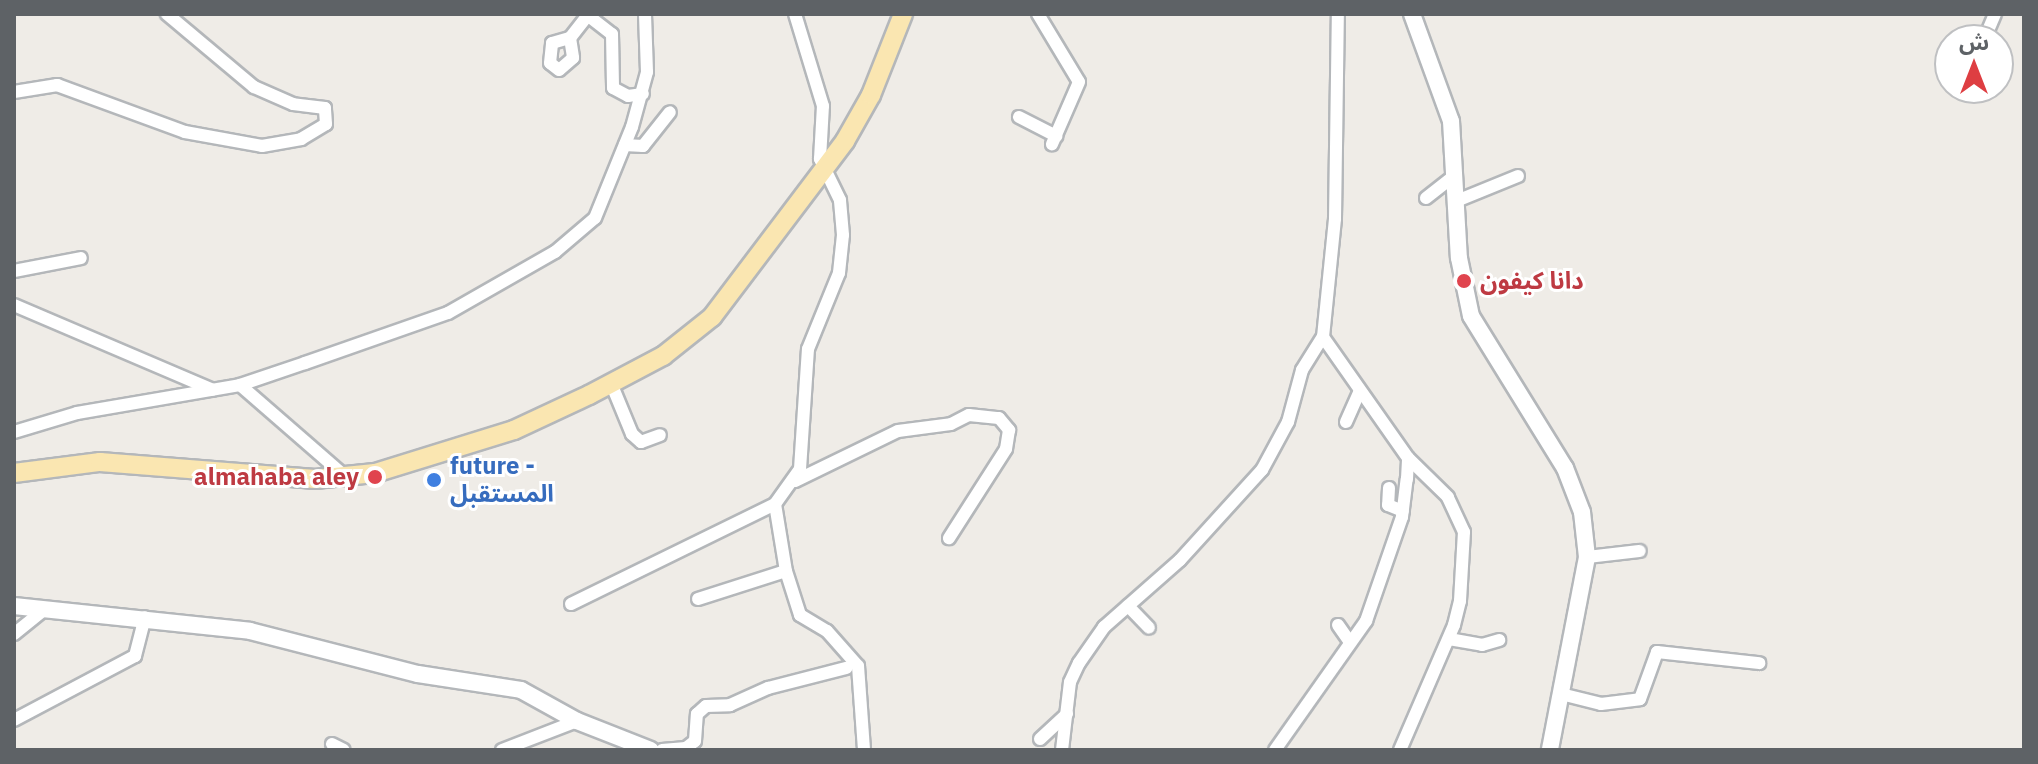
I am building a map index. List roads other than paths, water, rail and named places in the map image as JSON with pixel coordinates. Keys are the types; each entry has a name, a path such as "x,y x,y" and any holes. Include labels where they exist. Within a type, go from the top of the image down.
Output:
{"main road":[{"path":"14,473 100,462 236,475 346,477 408,466 514,430 611,383 663,356 712,317 826,171 871,95 903,14"}],"street":[{"path":"14,92 57,85 185,132 262,146 301,139 326,124 325,108 293,104 254,87 167,14"},
{"path":"14,432 77,413 240,385 437,318 555,252 595,218 625,145 643,94 645,14"},
{"path":"795,14 823,106 820,159 840,200 841,262 808,349 805,441 795,481"},
{"path":"1019,117 1054,140 1079,82 1038,14"},
{"path":"1062,750 1073,673 1104,627 1180,560 1262,470 1288,422 1302,370 1323,337 1335,219 1338,14"},
{"path":"1412,14 1448,107 1454,202 1471,316 1565,468 1582,512 1587,557 1550,750"},
{"path":"570,38 586,15 600,20 612,34 613,88 628,96 643,94"},
{"path":"625,145 643,146 670,112"},
{"path":"1426,198 1454,176"},
{"path":"1454,202 1518,176"},
{"path":"14,271 81,258"},
{"path":"14,305 214,391"},
{"path":"1323,337 1359,393 1408,458 1462,519 1460,601 1449,639 1400,750"},
{"path":"611,383 632,434 641,442 660,435"},
{"path":"240,385 346,477"},
{"path":"1346,422 1359,393"},
{"path":"571,604 775,504 795,481 898,431 951,424 969,415 999,418 1009,430 1006,449 949,538"},
{"path":"1275,750 1366,621 1403,511 1408,458"},
{"path":"1389,488 1388,505 1403,511"},
{"path":"775,504 786,571 800,615 827,631 858,666 864,750"},
{"path":"1587,557 1640,551"},
{"path":"698,599 786,571"},
{"path":"14,606 41,612 145,617 250,631 418,674 521,690 577,721 651,750"},
{"path":"1128,606 1149,628"},
{"path":"14,634 41,612"},
{"path":"14,720 135,656 145,617"},
{"path":"1338,625 1350,642"},
{"path":"1449,639 1482,645 1499,640"},
{"path":"1561,694 1601,704 1640,699 1657,652 1759,663"},
{"path":"662,750 686,748 695,741 697,714 706,706 730,705 768,688 846,668"},
{"path":"1040,739 1067,714"},
{"path":"502,750 577,721"}],"place":[{"name":"دانا كيفون","path":"1464,281"},
{"name":"almahaba aley","path":"375,477"},
{"name":"future - المستقبل","path":"434,480"}]}
